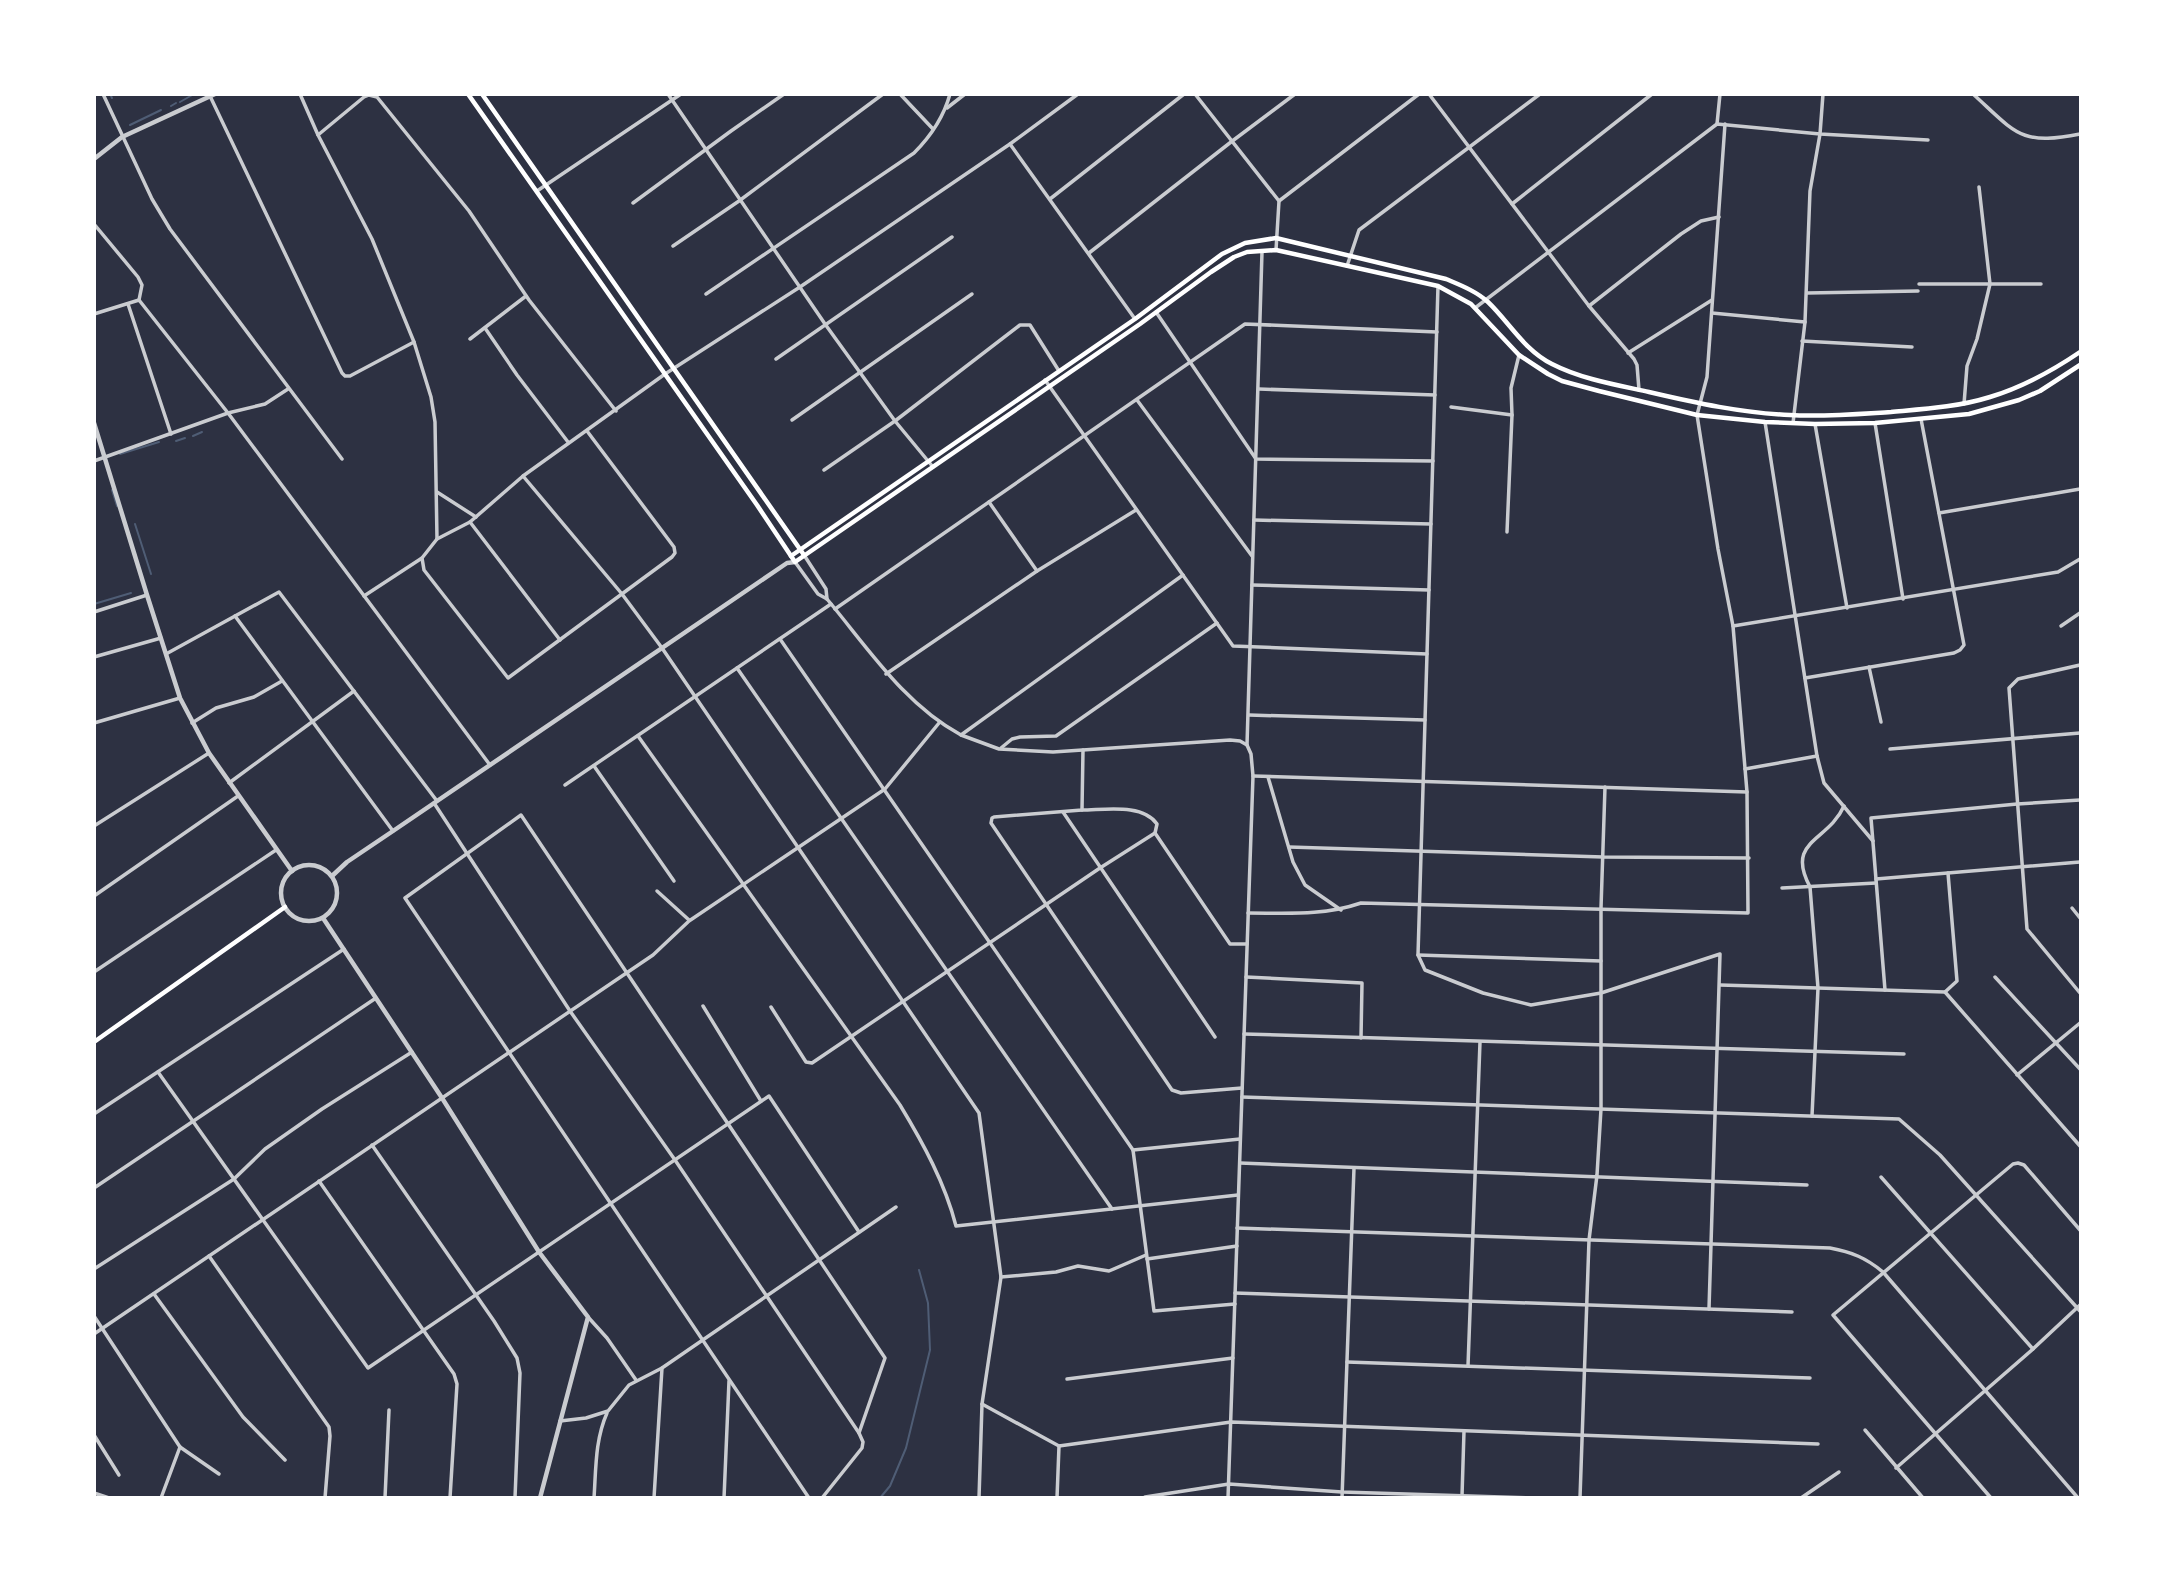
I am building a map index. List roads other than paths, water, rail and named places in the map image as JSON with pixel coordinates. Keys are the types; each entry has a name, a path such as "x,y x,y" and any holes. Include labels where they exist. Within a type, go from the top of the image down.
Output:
{"main road":[{"path":"468,94 795,562 1234,257 1262,250 1276,250 1438,286 1460,296 1520,355 1535,367 1562,381 1698,415 1815,424 1875,423 1969,414 2019,400 2040,391 2081,366"},
{"path":"482,94 804,555"},
{"path":"791,556 1135,319 1222,254 1245,243 1276,238 1446,279 1486,300 1525,344 1550,363 1639,390 1732,410 1794,415 1884,412 1964,404 1991,397 2035,379 2081,352"},
{"path":"94,1042 285,907"}],"street":[{"path":"103,94 152,199 170,229 342,459"},
{"path":"300,94 318,135 372,239 424,373 433,410 437,539"},
{"path":"668,94 859,372 933,467"},
{"path":"535,191 681,94"},
{"path":"633,203 784,94"},
{"path":"673,246 739,201 883,94"},
{"path":"900,94 933,129"},
{"path":"706,294 914,153 923,144 946,108 950,94"},
{"path":"946,108 965,94"},
{"path":"364,596 422,558 437,539 470,522 523,477 665,374 800,287 1010,144 1078,94"},
{"path":"1050,199 1184,94"},
{"path":"1195,94 1279,201 1276,250"},
{"path":"1089,253 1295,94"},
{"path":"1279,201 1419,94"},
{"path":"1429,94 1589,306 1629,353 1637,365 1639,390"},
{"path":"1347,266 1359,230 1540,94"},
{"path":"1512,204 1652,94"},
{"path":"1717,124 1720,94"},
{"path":"1793,423 1805,322 1810,191 1820,134 1823,94"},
{"path":"1973,94 2023,135 2052,140 2081,134"},
{"path":"94,159 122,137 212,95 342,373 350,376 414,342"},
{"path":"318,135 364,97 377,97 469,211 526,296 616,411"},
{"path":"1475,308 1717,124 1820,134 1928,140"},
{"path":"1248,912 1324,913 1361,903 1420,903 1748,913 1747,792 1733,626 1718,549 1698,415 1707,377 1725,124"},
{"path":"1010,144 1135,319"},
{"path":"1964,404 1967,366 1990,285 1979,187"},
{"path":"1589,306 1681,234 1702,221 1719,217"},
{"path":"94,224 138,277 142,285 139,300 228,413 490,765"},
{"path":"776,359 952,237"},
{"path":"1228,1497 1253,776 1251,754 1247,745 1262,250"},
{"path":"1919,284 2042,284"},
{"path":"1438,286 1418,955 1425,970 1483,993 1531,1005 1601,993 1720,954 1709,1309"},
{"path":"1807,293 1918,291"},
{"path":"792,420 972,294"},
{"path":"470,339 526,296"},
{"path":"94,314 139,300"},
{"path":"1629,353 1713,300"},
{"path":"128,304 171,434"},
{"path":"1156,312 1256,458"},
{"path":"1712,313 1805,322"},
{"path":"835,609 1245,324 1437,332"},
{"path":"824,470 895,421 1020,325 1030,325 1059,371"},
{"path":"485,328 516,375 569,443"},
{"path":"1802,341 1912,346"},
{"path":"1507,531 1511,388 1520,355"},
{"path":"1045,380 1233,646 1427,654"},
{"path":"94,461 228,413 265,404 289,388"},
{"path":"1258,389 1435,395"},
{"path":"1137,400 1253,558"},
{"path":"1451,407 1512,415"},
{"path":"1805,678 1954,653 1964,645 1921,419"},
{"path":"1765,422 1817,756 1824,783 1873,841"},
{"path":"94,423 180,698 209,753 292,871"},
{"path":"1875,423 1903,599"},
{"path":"1815,424 1847,608"},
{"path":"422,558 424,570 505,677 512,677 672,557 675,553 674,547 587,431"},
{"path":"1256,458 1433,461"},
{"path":"523,477 622,594 662,648 979,1113 1001,1277 982,1404 979,1497"},
{"path":"1939,513 2081,489"},
{"path":"437,492 476,517"},
{"path":"989,502 1037,570"},
{"path":"886,674 1037,570 1136,509"},
{"path":"1254,520 1431,524"},
{"path":"470,522 560,640"},
{"path":"804,555 826,589 827,599"},
{"path":"332,876 347,862 787,563 791,556"},
{"path":"1733,626 2058,572 2081,559"},
{"path":"787,563 795,562 818,594 827,599 886,674 939,723 961,735 999,749 1053,752 1230,740 1247,745"},
{"path":"961,735 1183,575"},
{"path":"1252,584 1429,590"},
{"path":"166,654 279,592 435,802 570,1011 675,1160 859,1433 863,1442 862,1448 822,1497"},
{"path":"94,612 147,595"},
{"path":"565,785 831,604"},
{"path":"2061,626 2081,613"},
{"path":"235,616 393,831"},
{"path":"999,749 1012,739 1020,737 1056,736 1217,623"},
{"path":"94,657 161,638"},
{"path":"780,639 1133,1150 1153,1311 1235,1304"},
{"path":"2081,665 2018,679 2012,682 2009,688 2027,929 2081,993"},
{"path":"1869,667 1881,722"},
{"path":"737,668 1112,1209"},
{"path":"192,723 216,708 254,697 282,681"},
{"path":"229,783 354,691"},
{"path":"94,723 180,698"},
{"path":"1249,715 1425,720"},
{"path":"94,1334 653,955 689,921 885,789 939,723"},
{"path":"1890,749 2081,733"},
{"path":"638,736 883,1078 918,1134 950,1203 956,1226 1238,1195"},
{"path":"1082,810 1083,750"},
{"path":"94,826 209,753"},
{"path":"1745,769 1817,756"},
{"path":"594,766 674,881"},
{"path":"1253,776 1747,792"},
{"path":"1267,776 1293,862 1306,885 1341,910"},
{"path":"1580,1497 1589,1240 1601,1109 1601,908 1605,787"},
{"path":"94,896 238,796"},
{"path":"1885,990 1871,818 2081,800"},
{"path":"1812,1116 1818,988 1810,887 1801,863 1805,849 1839,818 1844,806"},
{"path":"1242,1087 1181,1093 1171,1090 991,820 995,817 1082,810 1131,810 1143,813 1153,818 1157,824 1155,834 1230,944 1247,944"},
{"path":"1063,813 1215,1037"},
{"path":"809,1497 405,898 521,815 884,1359 859,1433"},
{"path":"771,1007 808,1063 813,1063 1100,868 1155,834"},
{"path":"1289,847 1602,857 1749,858"},
{"path":"94,972 276,850"},
{"path":"1782,888 2081,862"},
{"path":"313,865 332,876 338,891 337,899 334,907 323,918 302,920 289,913 281,894 287,876 292,871 313,865"},
{"path":"1720,985 1945,992 1958,981 1948,873"},
{"path":"657,891 689,921"},
{"path":"2072,908 2081,918"},
{"path":"323,918 442,1098 539,1252 607,1338 636,1380"},
{"path":"94,1114 344,949"},
{"path":"1418,955 1601,961"},
{"path":"1995,976 2055,1044 2081,1069"},
{"path":"1246,977 1362,983 1361,1038"},
{"path":"1945,992 2081,1146"},
{"path":"94,1188 376,998"},
{"path":"703,1006 761,1101"},
{"path":"2017,1075 2081,1023"},
{"path":"1244,1034 1904,1054"},
{"path":"1468,1366 1480,1042"},
{"path":"94,1269 234,1179 265,1149 412,1052"},
{"path":"158,1072 368,1368 769,1096 859,1232"},
{"path":"1242,1097 1899,1119 1940,1155 2079,1308 1896,1468"},
{"path":"1133,1150 1240,1139"},
{"path":"372,1145 517,1357 520,1373 515,1497"},
{"path":"1240,1163 1807,1185"},
{"path":"1990,1497 1833,1315 2013,1164 2024,1165 2081,1230"},
{"path":"1342,1495 1354,1168"},
{"path":"1881,1177 2033,1349"},
{"path":"319,1181 454,1374 457,1384 450,1497"},
{"path":"594,1497 600,1433 608,1411 636,1380 662,1368 895,1207"},
{"path":"1237,1228 1830,1248 1851,1252 1868,1260 1883,1272 2078,1497"},
{"path":"1001,1277 1056,1272 1078,1266 1109,1271 1147,1257 1237,1246"},
{"path":"209,1256 329,1427 325,1497"},
{"path":"1235,1293 1792,1311"},
{"path":"153,1294 243,1417 285,1460"},
{"path":"94,1316 180,1447 219,1474"},
{"path":"540,1497 588,1317"},
{"path":"1067,1379 1233,1359"},
{"path":"1347,1362 1810,1378"},
{"path":"654,1497 662,1368"},
{"path":"723,1497 730,1379"},
{"path":"982,1404 1059,1446 1231,1422 1818,1444"},
{"path":"385,1497 389,1409"},
{"path":"560,1421 586,1418 608,1411"},
{"path":"1865,1430 1923,1497"},
{"path":"1462,1497 1464,1431"},
{"path":"94,1435 119,1475"},
{"path":"1057,1497 1059,1446"},
{"path":"161,1497 180,1447"},
{"path":"1801,1497 1839,1472"},
{"path":"1145,1497 1229,1484 1342,1495 1531,1497"},
{"path":"94,1493 107,1497"}],"waterway":[{"path":"110,94 112,98"},
{"path":"180,102 194,94"},
{"path":"171,106 176,103"},
{"path":"130,125 161,110"},
{"path":"193,436 202,432"},
{"path":"176,441 185,438"},
{"path":"120,454 159,442"},
{"path":"112,490 117,506"},
{"path":"135,524 151,574"},
{"path":"94,604 131,593"},
{"path":"880,1498 890,1486 906,1448 930,1350 928,1303 919,1270"}]}
